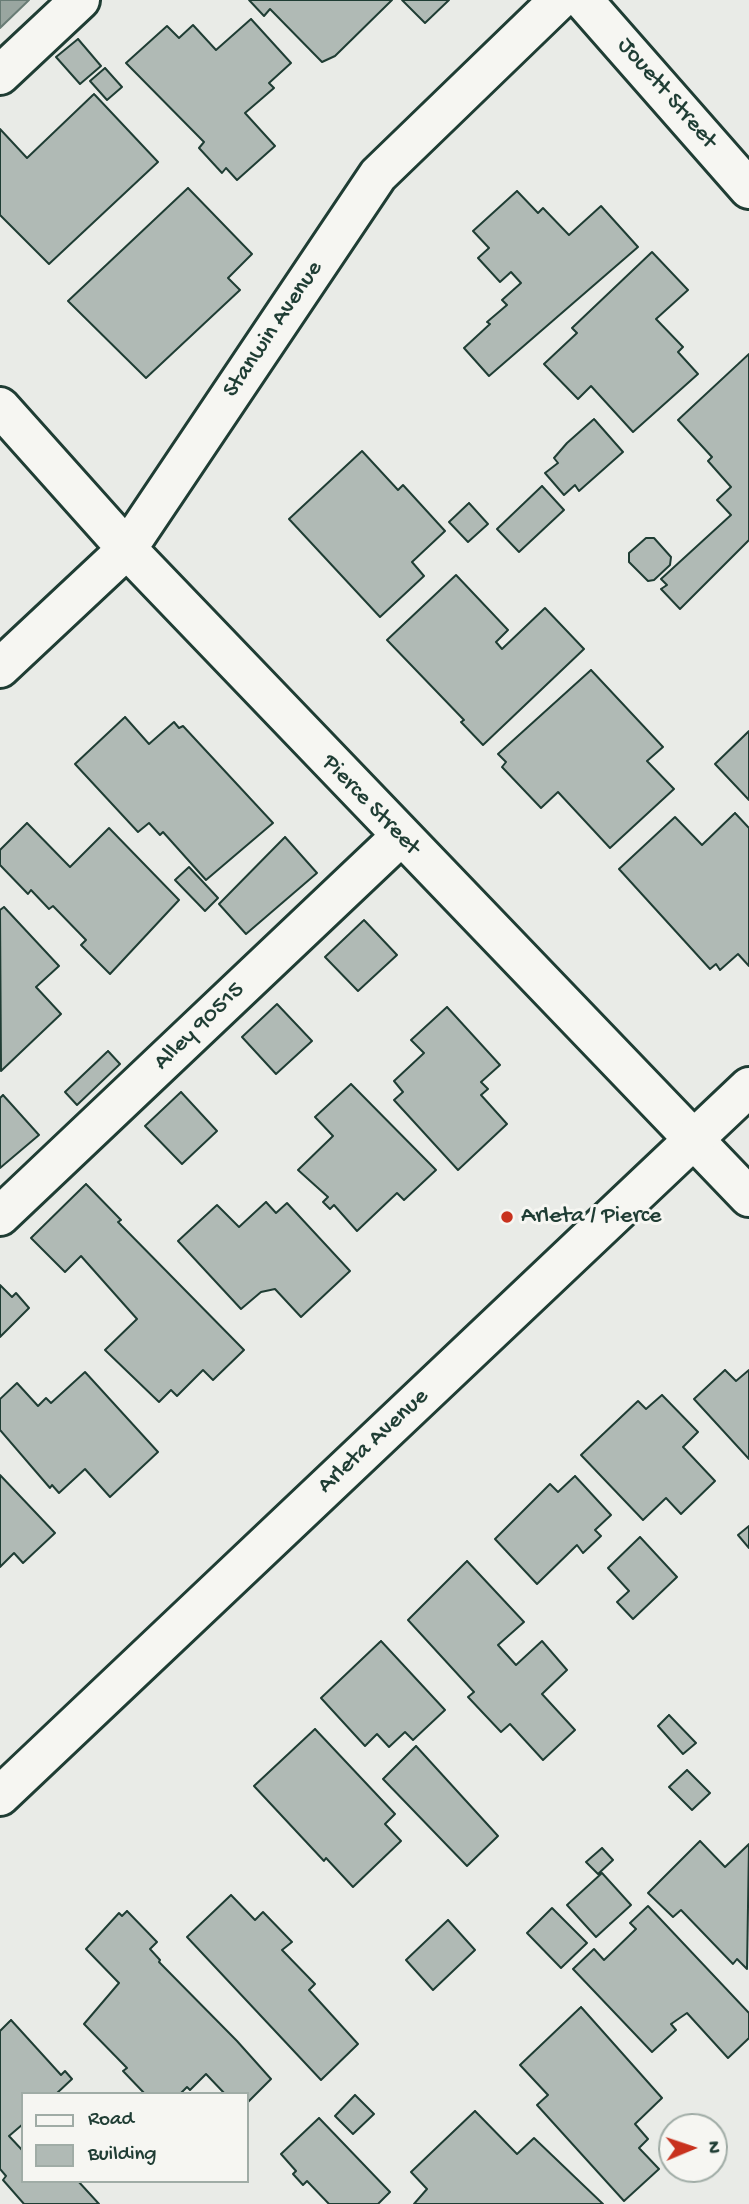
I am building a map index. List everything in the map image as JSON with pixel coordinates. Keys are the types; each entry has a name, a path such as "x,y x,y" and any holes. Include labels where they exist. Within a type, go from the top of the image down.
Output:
{"street":[{"path":"0,75 80,0"},
{"name":"Stanwin Avenue","path":"0,668 127,550 378,175 559,0"},
{"name":"Jouett Street","path":"583,0 749,189"},
{"name":"Pierce Street","path":"0,407 127,550 749,1198"},
{"name":"Alley 90515","path":"0,1216 400,837"},
{"name":"Arleta Avenue","path":"0,1796 749,1087"}],"shaded area":[{"path":"0,0 29,0 0,28"}],"building":[{"path":"249,0 392,0 335,56 322,62 270,9 264,16"},
{"path":"402,0 449,0 425,23"},
{"path":"251,19 291,63 269,83 274,88 245,113 275,146 237,180 226,168 222,173 199,148 204,142 126,63 167,26 179,38 193,25 216,50"},
{"path":"78,39 101,66 80,84 56,57"},
{"path":"105,68 122,87 107,100 90,81"},
{"path":"94,94 158,162 49,264 0,215 0,129 27,158"},
{"path":"188,188 252,254 228,278 240,290 146,378 68,301"},
{"path":"517,191 538,213 543,208 569,235 601,206 638,247 489,376 464,348 490,324 487,322 507,305 502,300 521,283 511,272 500,282 478,258 489,248 473,231"},
{"path":"652,252 688,290 656,319 683,347 678,352 698,374 633,432 591,386 578,399 544,364 577,333 572,328"},
{"path":"749,354 749,540 680,609 661,589 667,585 661,579 731,515 717,500 731,487 708,461 712,457 678,420"},
{"path":"594,419 623,452 579,491 575,485 564,495 545,473 558,463 554,458 567,443"},
{"path":"362,451 398,490 403,485 445,531 412,562 424,576 380,617 289,519"},
{"path":"542,486 564,510 519,552 497,529"},
{"path":"469,503 488,524 468,542 449,522"},
{"path":"646,538 654,538 671,557 670,565 654,580 648,581 629,562 629,553"},
{"path":"456,575 508,630 496,642 502,649 545,608 584,649 483,745 461,722 464,720 387,640"},
{"path":"591,670 663,747 647,761 674,789 610,848 558,792 541,808 502,767 506,762 498,754"},
{"path":"125,717 149,744 174,722 179,728 183,726 273,823 206,880 163,832 160,835 149,823 138,832 75,764"},
{"path":"749,731 749,800 715,764"},
{"path":"735,813 749,828 749,966 738,954 720,970 716,964 710,969 619,869 675,817 702,845"},
{"path":"27,823 70,867 109,828 179,900 110,974 81,945 86,940 53,906 49,909 31,890 28,894 0,865 0,850"},
{"path":"285,837 317,873 246,934 219,904"},
{"path":"189,867 218,898 205,911 175,880"},
{"path":"4,907 59,966 36,987 61,1014 1,1071 0,910"},
{"path":"364,920 397,955 358,991 325,957"},
{"path":"277,1004 312,1041 276,1074 242,1037"},
{"path":"447,1007 500,1065 481,1082 488,1089 481,1095 507,1124 458,1170 394,1100 403,1092 394,1081 424,1053 411,1040"},
{"path":"108,1051 120,1064 77,1105 65,1092"},
{"path":"351,1084 436,1170 404,1200 397,1193 357,1231 334,1205 330,1209 323,1202 328,1197 298,1170 333,1136 315,1117"},
{"path":"181,1092 217,1131 182,1164 145,1126"},
{"path":"3,1095 39,1135 0,1168 0,1098"},
{"path":"86,1184 121,1220 118,1222 244,1350 213,1380 203,1370 177,1396 171,1390 159,1402 105,1350 137,1319 81,1256 65,1272 31,1238"},
{"path":"266,1202 276,1213 287,1203 350,1271 301,1317 275,1289 261,1292 241,1309 178,1241 217,1205 239,1227"},
{"path":"0,1285 12,1297 16,1293 29,1308 0,1337"},
{"path":"725,1370 736,1381 749,1370 749,1459 694,1399"},
{"path":"85,1372 158,1452 110,1497 85,1469 59,1493 52,1485 50,1488 0,1430 0,1399 17,1383 38,1406 46,1398 51,1403"},
{"path":"662,1395 698,1432 683,1447 715,1481 681,1514 666,1498 643,1520 581,1455 638,1401 646,1409"},
{"path":"0,1475 55,1533 23,1563 14,1553 0,1567"},
{"path":"575,1476 611,1515 595,1530 601,1536 583,1553 577,1545 537,1584 495,1539 550,1484 558,1492"},
{"path":"749,1526 749,1548 738,1535"},
{"path":"640,1537 677,1577 633,1619 617,1602 629,1591 608,1568"},
{"path":"467,1561 524,1622 498,1645 516,1665 542,1641 567,1670 542,1694 575,1730 543,1760 510,1724 501,1732 468,1697 474,1692 408,1620"},
{"path":"381,1641 445,1710 413,1740 405,1732 389,1747 377,1734 365,1746 321,1698"},
{"path":"669,1715 696,1743 683,1754 658,1726"},
{"path":"315,1729 395,1814 385,1824 401,1841 353,1887 326,1858 324,1861 254,1786"},
{"path":"416,1746 498,1836 467,1866 383,1779"},
{"path":"687,1770 710,1793 692,1810 669,1787"},
{"path":"700,1841 725,1867 749,1844 747,1969 737,1959 733,1964 681,1910 673,1917 648,1893"},
{"path":"602,1848 613,1860 598,1874 586,1862"},
{"path":"602,1873 631,1905 596,1937 567,1905"},
{"path":"231,1895 255,1920 263,1912 292,1942 282,1950 315,1984 309,1990 358,2044 321,2080 187,1937"},
{"path":"648,1906 749,2013 749,2038 728,2058 687,2013 671,2024 676,2030 652,2052 573,1969 594,1949 604,1960 636,1929 630,1923"},
{"path":"552,1908 587,1943 561,1968 527,1933"},
{"path":"127,1911 157,1942 150,1949 159,1962 271,2079 248,2102 248,2092 223,2092 206,2074 190,2090 187,2087 182,2092 143,2092 123,2071 127,2068 84,2024 119,1983 86,1949 119,1913 122,1916"},
{"path":"448,1920 475,1950 433,1990 406,1960"},
{"path":"581,2007 662,2098 635,2124 648,2139 639,2148 658,2170 624,2201 537,2105 548,2095 520,2065"},
{"path":"11,2020 61,2075 65,2071 72,2079 58,2092 21,2092 21,2126 9,2136 21,2149 21,2183 80,2183 99,2204 24,2204 3,2180 6,2176 0,2169 0,2031"},
{"path":"355,2095 374,2114 353,2134 335,2116"},
{"path":"475,2111 517,2154 534,2138 603,2204 414,2204 427,2189 411,2172"},
{"path":"319,2118 390,2192 378,2204 329,2204 307,2181 303,2185 293,2174 296,2171 281,2154"}],"place":[{"name":"Arleta / Pierce","path":"507,1217"}]}
